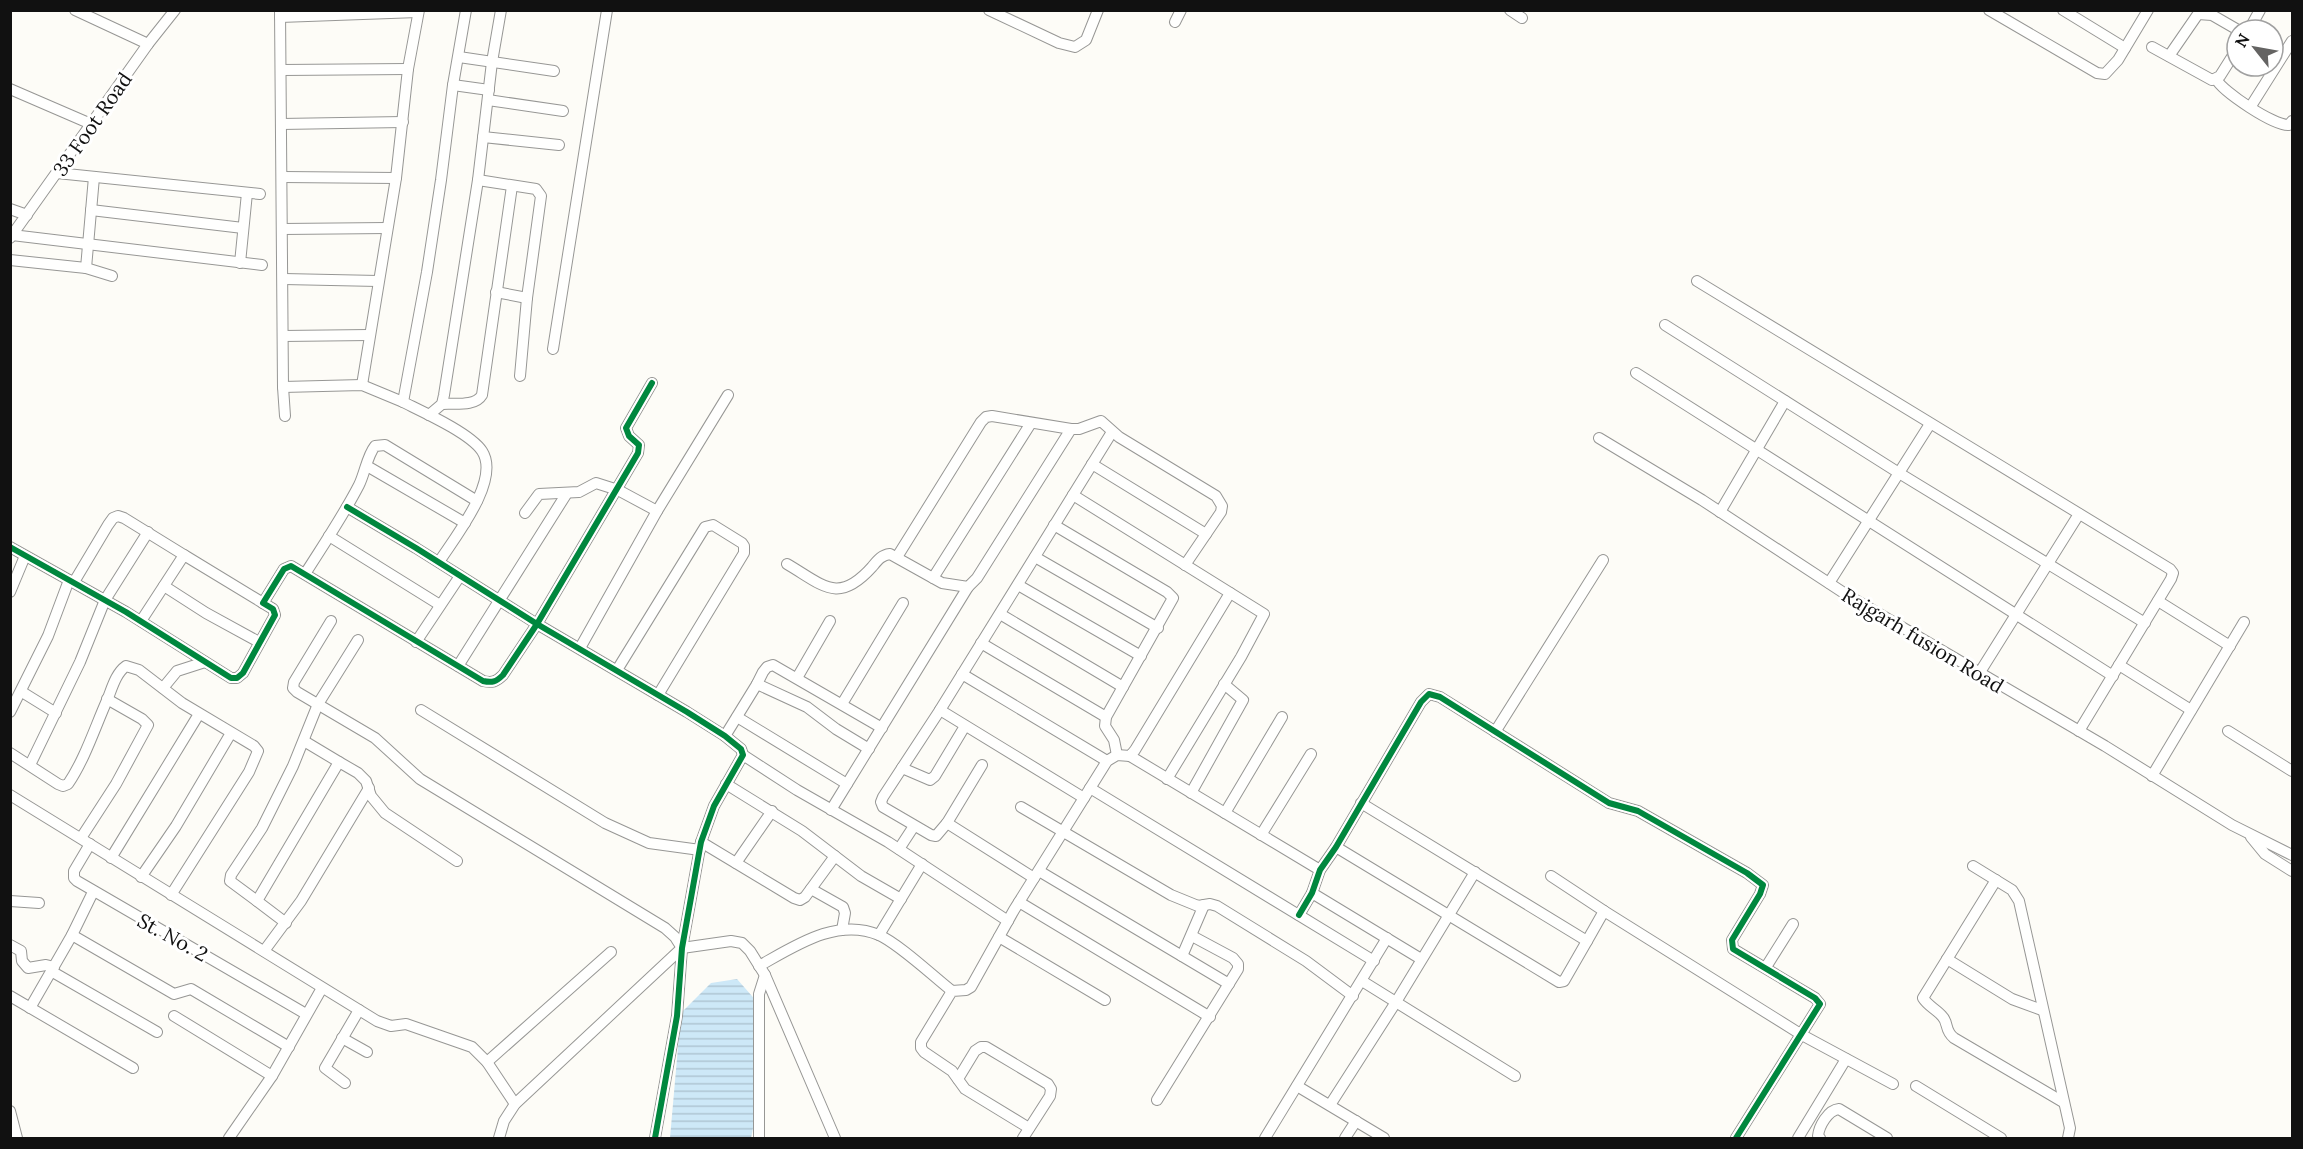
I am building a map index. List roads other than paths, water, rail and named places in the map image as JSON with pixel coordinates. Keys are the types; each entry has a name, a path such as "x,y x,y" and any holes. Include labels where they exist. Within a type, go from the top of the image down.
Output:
{"street":[{"path":"75,10 148,44"},
{"path":"403,402 431,249 453,85 466,10"},
{"path":"442,404 478,180 492,62 501,10"},
{"path":"554,349 607,10"},
{"path":"989,10 1059,43 1075,47 1086,40 1098,10"},
{"path":"1175,22 1182,10"},
{"path":"1510,10 1522,18"},
{"path":"1989,10 2102,74 2109,71 2125,48 2142,12"},
{"path":"2063,10 2125,48"},
{"name":"33 Foot Road","path":"11,237 174,11"},
{"path":"285,416 280,14 418,11 408,69 396,178 362,385"},
{"path":"2169,56 2198,14 2212,15 2225,22"},
{"path":"2251,106 2292,40"},
{"path":"2152,47 2206,78 2216,79 2223,89 2283,125 2289,125 2292,122"},
{"path":"459,57 554,71"},
{"path":"2216,79 2225,66"},
{"path":"282,70 408,69"},
{"path":"453,85 563,111"},
{"path":"10,89 91,124"},
{"path":"281,123 403,122"},
{"path":"483,137 559,145"},
{"path":"57,173 260,194"},
{"path":"86,268 94,177"},
{"path":"283,177 396,178"},
{"path":"478,180 536,189 541,195 527,298 520,376"},
{"path":"429,415 442,404 473,403 482,395 512,186"},
{"path":"240,263 247,193"},
{"path":"10,209 27,215"},
{"path":"91,210 243,228"},
{"path":"283,229 387,228"},
{"path":"11,237 262,265"},
{"path":"10,260 86,268 112,276"},
{"path":"284,279 378,281"},
{"path":"1697,281 2170,569 2173,573 2171,579 2079,731"},
{"path":"496,292 527,298"},
{"path":"1665,326 1899,473 2145,623"},
{"path":"283,336 369,335"},
{"path":"1636,373 2113,676"},
{"path":"263,603 287,566 305,574 483,681 491,683 497,681 537,624 618,490 640,449 626,432 626,428 652,383"},
{"path":"283,387 362,385 429,415 472,441 482,450 487,465 485,482 465,523 439,562"},
{"path":"580,648 657,511 728,395"},
{"path":"1720,512 1785,401"},
{"path":"897,557 981,422 986,417 992,416 1071,429 1086,427 1098,421 1104,423 1112,432 1220,501 1221,512 1185,565"},
{"path":"933,578 1031,423"},
{"path":"1829,583 1930,424"},
{"path":"831,810 968,587 977,578 1071,429"},
{"path":"982,765 947,824 936,836 931,836 883,807 881,802 1112,432"},
{"name":"Rajgarh fusion Road","path":"1599,438 1720,512 1829,583 2251,836 2291,851"},
{"path":"305,574 347,507 375,446 385,444 477,501"},
{"path":"1092,464 1206,534"},
{"path":"367,466 465,523"},
{"path":"525,513 539,494 579,492 596,483 618,490 657,511"},
{"path":"458,666 567,493"},
{"path":"1073,495 1262,612 1264,616 1167,779"},
{"path":"347,507 725,736 741,749 743,755 899,849 1008,921"},
{"path":"1980,672 2079,514"},
{"path":"10,547 25,556 71,581 105,600 141,621 231,678 237,678 243,673 275,612 148,532 118,516 113,518 71,581 22,692 10,712"},
{"path":"617,670 705,527 713,525 742,543 744,553 658,695"},
{"path":"1054,525 1172,596 1173,600 1158,628 1106,717 1105,726 1114,740 1117,755"},
{"path":"30,765 56,713 105,600 148,532"},
{"path":"329,536 440,605"},
{"path":"141,621 184,555"},
{"path":"787,564 828,587 844,589 862,578 884,555 897,557 950,586 968,587"},
{"path":"10,592 25,556"},
{"path":"1035,557 1158,628"},
{"path":"1495,732 1603,560"},
{"path":"416,642 460,576"},
{"path":"164,585 226,624 260,642"},
{"path":"1018,585 1141,656"},
{"path":"1130,756 1230,592"},
{"path":"2158,601 2230,646"},
{"path":"842,704 903,603"},
{"path":"1000,614 1124,687"},
{"path":"331,621 294,682 293,688 375,738 420,779 665,928 682,948"},
{"path":"797,678 830,621"},
{"path":"2152,776 2244,622"},
{"path":"286,923 234,885 230,881 231,875 262,828 304,741 318,704 358,640"},
{"path":"981,643 1106,717"},
{"path":"163,688 177,671 205,662"},
{"path":"725,736 763,672 767,667 773,665 882,728"},
{"path":"2119,665 2191,710"},
{"path":"10,753 58,784 63,786 68,784 107,699 122,669 126,666 139,670 199,714 254,746 258,751 249,772 171,895"},
{"path":"962,674 1107,761"},
{"path":"757,684 807,707 836,729 869,749"},
{"path":"1191,793 1243,700 1224,684"},
{"path":"22,692 56,713"},
{"path":"1299,915 1320,870 1336,847 1421,702 1429,694 1440,697 1609,803 1638,811 1760,882 1763,889 1731,945 1737,952 1766,967 1818,1001 1818,1009 1736,1138"},
{"path":"85,841 148,725 142,719 107,699"},
{"path":"421,710 605,823 649,843 700,846 735,863 794,898 800,900 805,897 835,856"},
{"path":"940,710 1084,798"},
{"path":"111,858 199,714"},
{"path":"737,717 847,784"},
{"path":"1225,813 1282,717"},
{"path":"902,768 930,780 965,726"},
{"path":"2228,731 2292,771"},
{"path":"141,877 176,826 231,733"},
{"path":"304,741 358,773 366,781 371,796 385,813 457,861"},
{"path":"1261,835 1311,754"},
{"path":"655,1138 677,1016 682,948 700,846 714,806 743,755"},
{"path":"759,1138 759,994 762,970 803,942 835,930 858,930 879,935 952,991 966,990 971,987 1019,902 1090,788 1107,761 1117,755 1130,756 1320,870"},
{"path":"257,901 339,762"},
{"path":"726,784 771,811 861,876 901,899"},
{"path":"264,951 286,923 332,853 369,788"},
{"path":"1090,788 1374,961"},
{"path":"10,795 385,1025 406,1024 472,1047 487,1062 515,1104"},
{"path":"1361,803 1587,941"},
{"path":"1021,807 1171,895 1192,905 1217,906 1306,961 1353,996"},
{"path":"735,863 771,811"},
{"path":"947,824 1228,984"},
{"path":"899,849 914,826"},
{"name":"Rajgarh fusion Road","path":"2251,836 2265,854 2292,871"},
{"name":"St. No. 2","path":"85,841 73,874 77,881 306,1014"},
{"path":"1336,847 1558,982 1564,981 1569,975 1604,911"},
{"path":"879,935 922,864"},
{"path":"1972,866 2012,890 2019,901 2070,1128 2068,1138"},
{"path":"1330,1106 1474,872"},
{"path":"1551,876 1802,1035 1893,1084"},
{"path":"1996,880 1923,998 1942,1016 1950,1035 2064,1102"},
{"path":"811,889 843,907 845,913 842,930"},
{"path":"30,1008 72,935 93,892"},
{"path":"1311,893 1421,959"},
{"path":"10,901 39,903"},
{"path":"1019,902 1210,1017"},
{"path":"1182,956 1204,905"},
{"path":"1766,967 1793,924"},
{"path":"72,935 174,994 191,989 289,1047"},
{"path":"1157,1100 1238,969 1238,964 1233,958 1192,936"},
{"path":"999,937 1105,1000"},
{"path":"1265,1138 1387,938"},
{"path":"499,1138 504,1121 515,1104 682,948 731,941 742,943 762,970 835,1138"},
{"path":"10,945 18,948 22,961 28,968 45,965 157,1032"},
{"path":"487,1062 611,952"},
{"path":"1947,959 2012,999 2042,1010"},
{"path":"1362,981 1515,1076"},
{"path":"229,1138 272,1076 322,988"},
{"path":"952,991 921,1042 921,1048 947,1066 965,1089 1029,1128"},
{"path":"10,996 133,1068"},
{"path":"345,1083 325,1068 359,1010"},
{"path":"174,1016 272,1076"},
{"path":"342,1038 367,1052"},
{"path":"958,1079 975,1052 981,1047 987,1047 1048,1084 1051,1089 1050,1096 1023,1138"},
{"path":"1798,1138 1846,1059"},
{"path":"1297,1086 1384,1138"},
{"path":"1916,1086 2001,1138"},
{"path":"1820,1138 1818,1136 1821,1126 1831,1113 1839,1109 1887,1138"},
{"path":"10,1111 17,1138"},
{"path":"1345,1138 1356,1120"}],"water":[{"path":"737,979 759,1004 764,1074 751,1138 670,1138 681,1013 711,983"}]}
